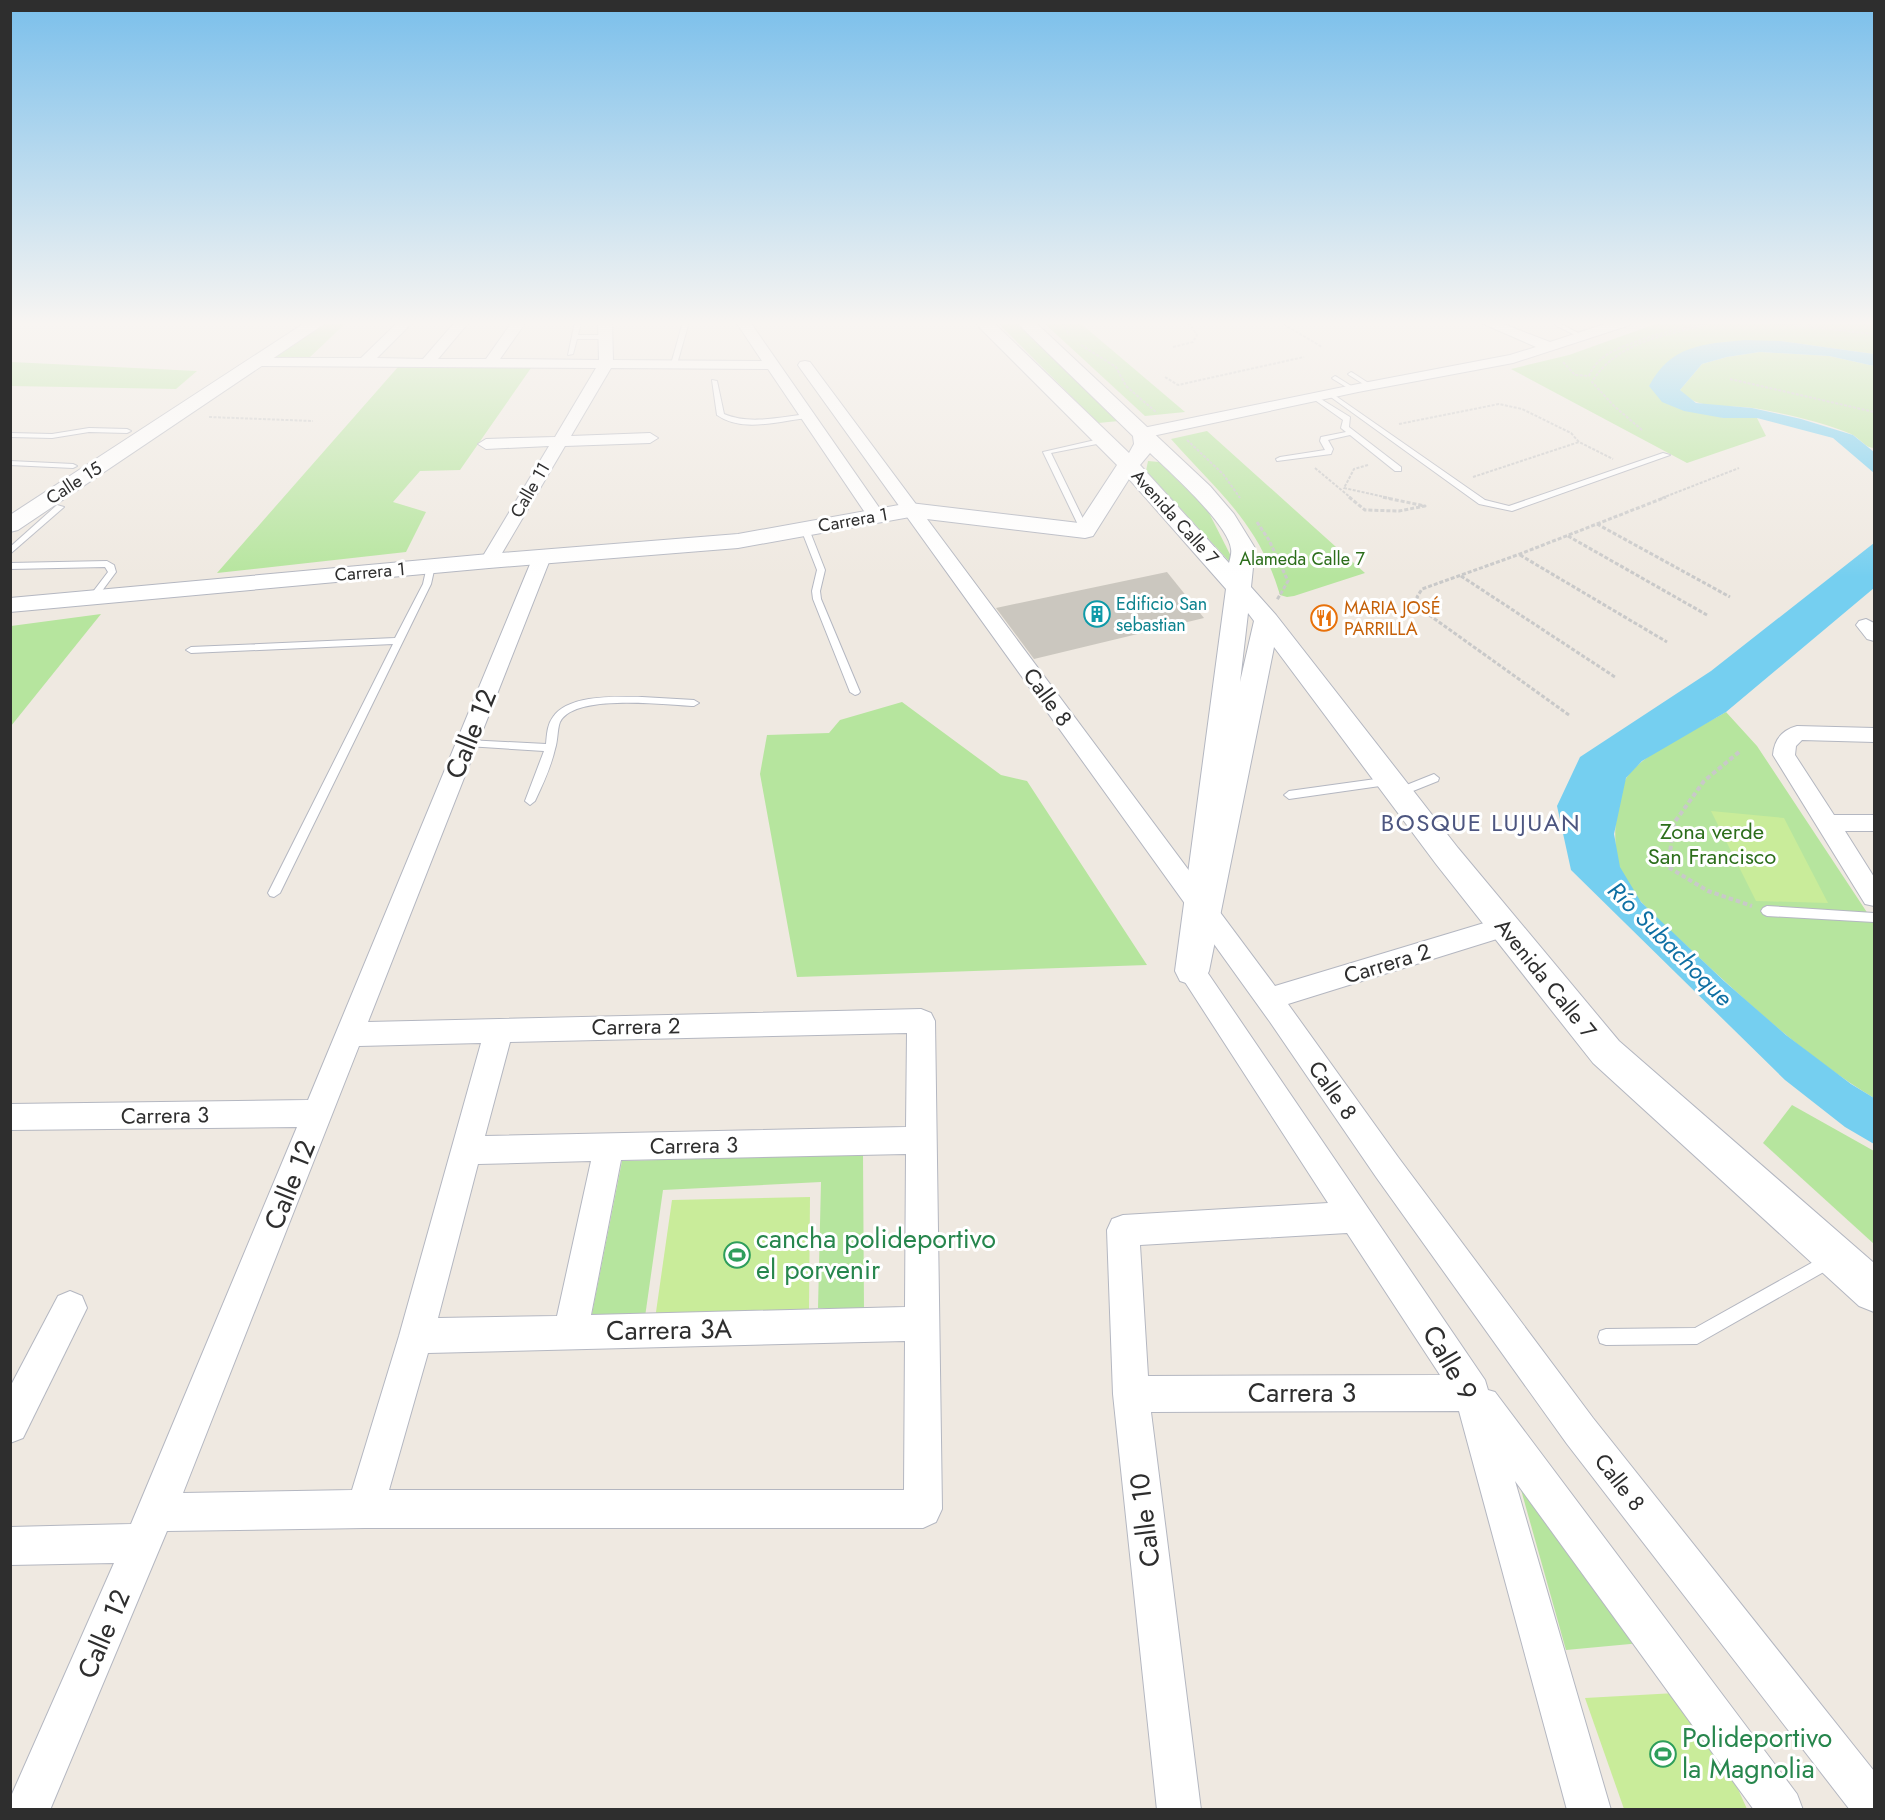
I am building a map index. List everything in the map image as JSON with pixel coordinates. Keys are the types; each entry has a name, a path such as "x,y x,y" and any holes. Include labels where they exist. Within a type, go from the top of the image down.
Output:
{"main road":[{"name":"Calle 15","path":"10,525 127,432 166,407"},
{"name":"Calle 15","path":"10,507 49,482 72,476 190,407"},
{"name":"Avenida Calle 7","path":"1070,407 1128,464 1266,620 1504,927 1606,1052 1875,1291"},
{"name":"Avenida Calle 7","path":"1130,407 1151,424 1226,519 1243,548 1192,971"},
{"path":"1104,440 1151,424"},
{"path":"1085,531 1128,464 1139,455 1151,424"},
{"name":"Carrera 1","path":"10,605 431,566 738,541 910,510 1085,531"},
{"path":"1192,971 1266,620"}],"street":[{"name":"Calle 11","path":"489,561 579,407"},
{"path":"801,407 876,516"},
{"name":"Calle 8","path":"836,407 1269,999 1387,1167 1580,1431 1875,1805"},
{"path":"1151,424 1254,407"},
{"path":"486,444 650,438"},
{"name":"Calle 12","path":"28,1809 150,1528 542,557"},
{"path":"1875,735 1797,733 1785,743 1784,755 1875,897"},
{"path":"1828,823 1875,823"},
{"name":"Carrera 2","path":"1269,999 1504,927"},
{"name":"Calle 9","path":"1192,971 1472,1393 1589,1809"},
{"name":"Carrera 2","path":"351,1034 921,1021 921,1140"},
{"path":"365,1509 416,1336 499,1029"},
{"name":"Carrera 3","path":"10,1117 319,1113"},
{"path":"10,1546 150,1528 365,1509 923,1509 921,1140"},
{"name":"Carrera 3","path":"467,1149 921,1140"},
{"path":"570,1332 609,1147"},
{"name":"Calle 10","path":"1179,1809 1131,1394 1123,1230 1357,1217"},
{"path":"10,1425 70,1308"},
{"name":"Carrera 3A","path":"416,1336 922,1324"},
{"path":"1472,1393 1780,1809"},
{"name":"Carrera 3","path":"1131,1394 1472,1393"}],"lane":[{"path":"719,407 721,415 730,420 744,422 807,416"},
{"path":"1329,407 1347,419 1344,426 1350,433 1398,469"},
{"path":"1349,407 1482,502 1509,509 1666,455"},
{"path":"10,435 52,436 89,430 127,432"},
{"path":"1280,459 1328,452 1329,449 1324,439 1350,433"},
{"path":"1085,531 1047,452 1104,440"},
{"path":"10,463 72,476"},
{"path":"10,552 60,507"},
{"path":"805,529 821,570 816,591 817,599 855,692"},
{"path":"10,566 107,564 111,567 112,572 93,597"},
{"path":"274,893 427,584 431,566"},
{"path":"191,650 398,641"},
{"path":"530,801 550,748 556,718 566,708 573,705 612,701 694,703"},
{"path":"467,743 550,748"},
{"path":"1289,795 1394,787 1434,778"},
{"path":"1767,911 1875,918"},
{"path":"1605,1337 1697,1336 1838,1257"}],"path":[{"path":"1140,407 1151,424"},
{"path":"1380,428 1484,407"},
{"path":"1512,407 1522,409 1571,433 1580,442 1610,456 1624,470"},
{"path":"1615,407 1642,430"},
{"path":"1853,407 1875,412"},
{"path":"176,416 313,421"},
{"path":"1455,483 1580,442"},
{"path":"1301,456 1365,510 1399,511 1425,507 1344,488 1354,469 1386,460"},
{"path":"1569,715 1425,612 1416,597 1422,589 1568,536 1739,468"},
{"path":"1597,524 1730,597"},
{"path":"1568,536 1707,615"},
{"path":"1520,554 1667,642"},
{"path":"1461,576 1615,677"},
{"path":"1739,752 1704,781 1674,823 1668,867 1708,891 1767,911"}],"green space":[{"path":"363,407 504,407 460,470 420,471 393,502 426,512 406,552 217,573"},
{"path":"1082,407 1104,407 1119,421 1098,423"},
{"path":"1135,407 1179,407 1185,412 1145,416"},
{"path":"1582,407 1697,407 1723,418 1757,418 1766,436 1687,463"},
{"path":"1741,407 1874,407 1874,448 1851,434 1816,422"},
{"name":"Alameda Calle 7","path":"1207,431 1365,573 1294,596 1280,595 1261,548 1249,528 1221,493 1171,439"},
{"path":"1148,461 1159,462 1207,509 1239,572 1146,471"},
{"path":"101,614 11,726 11,626"},
{"path":"902,702 1001,775 1027,781 1147,965 797,977 760,774 767,735 829,733 840,720"},
{"name":"Zona verde San Francisco","path":"1726,712 1757,746 1874,923 1874,1098 1824,1065 1731,987 1648,910 1631,889 1619,866 1616,846 1617,808 1627,777 1658,750"},
{"path":"1711,811 1784,818 1828,903 1756,901"},
{"path":"1792,1105 1874,1151 1874,1244 1763,1143"},
{"path":"863,1154 864,1309 818,1308 821,1182 663,1190 645,1317 591,1319 622,1161"},
{"name":"cancha polideportivo el porvenir","path":"810,1197 809,1310 655,1319 672,1200"},
{"path":"1518,1479 1641,1643 1566,1650"},
{"name":"Polideportivo la Magnolia","path":"1694,1692 1747,1809 1624,1809 1585,1698"}],"water":[{"path":"1674,407 1752,408 1801,419 1853,435 1874,452 1874,473 1833,438 1757,418 1723,418"},
{"name":"Río Subachoque","path":"1874,543 1874,588 1726,712 1642,761 1626,778 1614,834 1620,867 1641,902 1724,981 1786,1035 1851,1084 1874,1098 1874,1144 1845,1127 1785,1080 1571,870 1557,806 1580,757 1711,671"}],"building":[{"name":"Edificio San sebastian","path":"1167,572 1204,618 1034,659 996,608"}],"place":[{"name":"Edificio San sebastian","path":"1097,614"},
{"name":"MARIA JOSÉ PARRILLA","path":"1324,618"},
{"name":"cancha polideportivo el porvenir","path":"737,1255"},
{"name":"Polideportivo la Magnolia","path":"1663,1754"}],"district":[{"name":"BOSQUE LUJUAN","path":"1481,823"}]}
